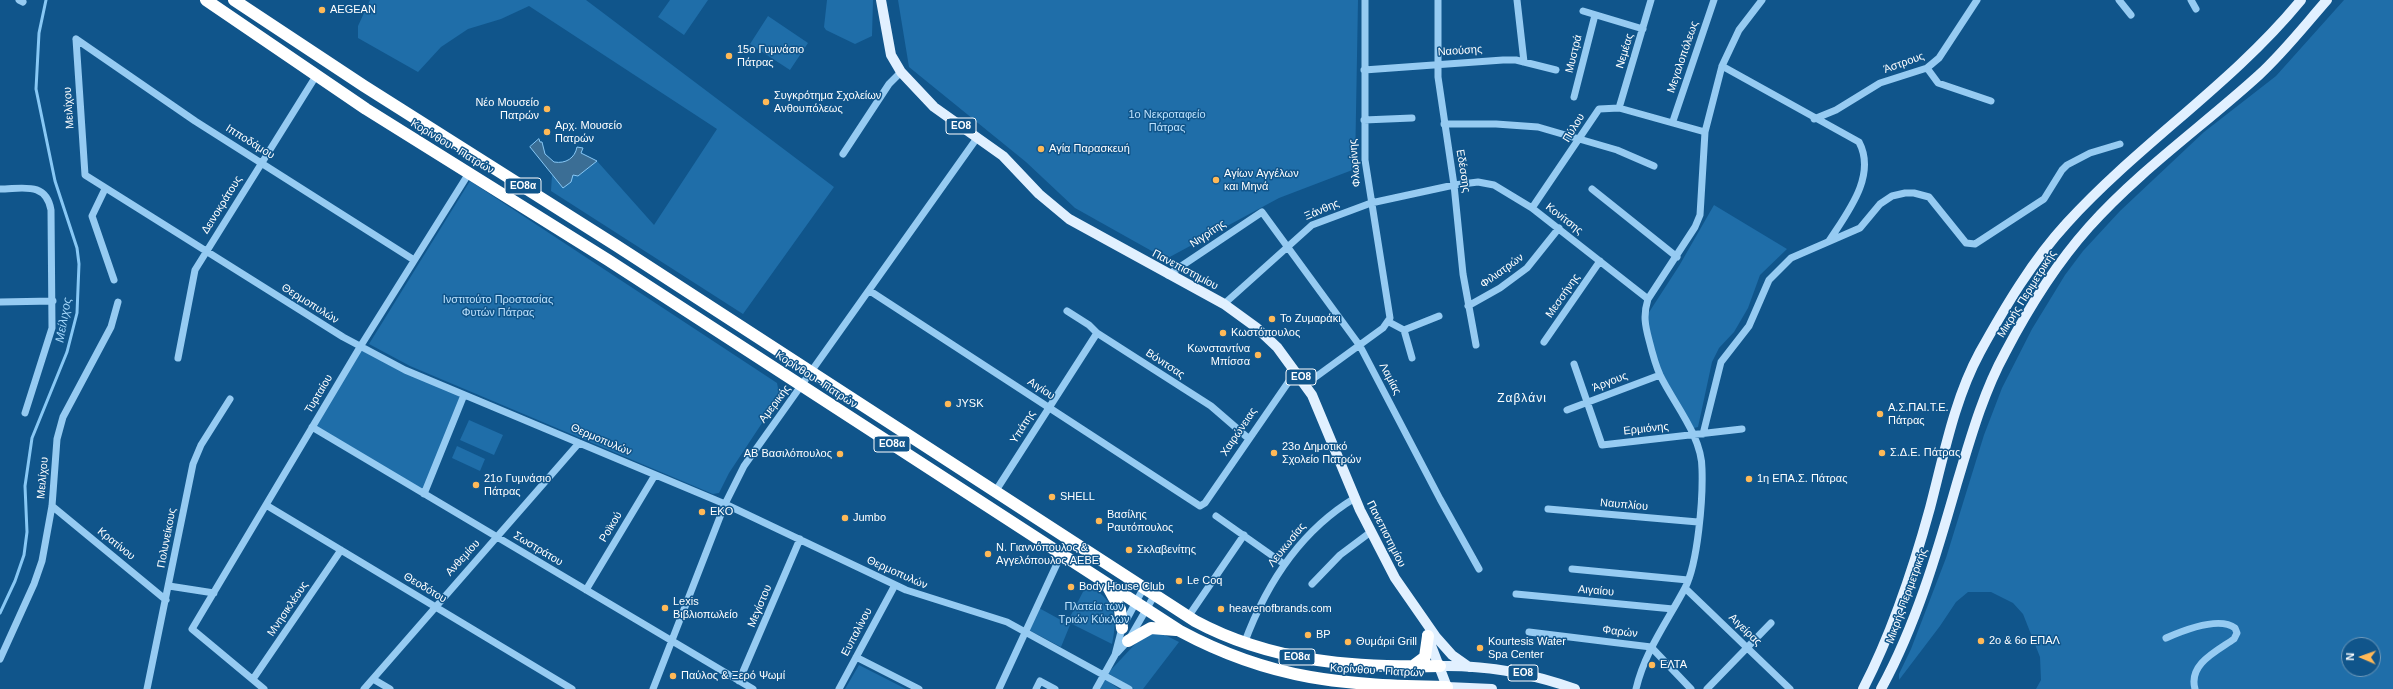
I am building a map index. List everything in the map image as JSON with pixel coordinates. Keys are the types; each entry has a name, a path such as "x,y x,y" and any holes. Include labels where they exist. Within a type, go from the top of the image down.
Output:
{"highway":[{"name":"Κορίνθου - Πατρών","path":"206,0 316,76 558,228 1180,631 1226,653 1255,664 1292,675 1350,686 1447,688"},
{"name":"Κορίνθου - Πατρών","path":"234,0 364,86 552,204 1188,617 1244,644 1309,660 1413,666 1440,666"},
{"path":"1107,584 1120,609 1122,628"},
{"path":"1124,642 1151,628 1180,631"},
{"path":"1413,666 1425,656 1428,636"}],"main road":[{"name":"Πανεπιστημίου","path":"881,0 891,55 901,72 934,107 1003,156 1039,194 1069,219 1168,275 1224,304 1257,328 1277,347 1306,384 1315,401 1355,498 1395,578 1444,646 1469,667"},
{"name":"Μικρής Περιμετρικής","path":"1863,689 1886,640 1911,574 1959,401 1976,360 2011,300 2046,248 2077,212 2151,142 2241,66 2268,39 2301,0"},
{"name":"Μικρής Περιμετρικής","path":"1881,689 1903,642 1926,584 1972,436 1997,369 2036,300 2062,260 2094,220 2168,151 2259,75 2327,0"},
{"name":"Πανεπιστημίου","path":"1422,617 1440,666"},
{"name":"Κορίνθου - Πατρών","path":"1440,666 1469,667"},
{"name":"ΕΟ8","path":"1440,666 1447,688"},
{"name":"ΕΟ8","path":"1469,667 1524,673 1575,689"},
{"path":"1447,688 1492,689"}],"street":[{"name":"Φλωρίνης","path":"1365,0 1365,160 1390,310 1389,322"},
{"name":"Εδέσσης","path":"1438,0 1437,64 1444,124 1454,185 1459,242 1468,306 1476,346"},
{"path":"1517,0 1524,62"},
{"name":"Νεμέας","path":"1619,108 1652,0"},
{"name":"Μεγαλοπόλεως","path":"1673,121 1714,0"},
{"path":"1636,689 1651,647 1685,588 1688,580 1698,522 1702,469 1701,456 1693,436 1660,375 1644,320 1648,299 1677,257 1700,215 1705,132 1722,66 1739,30 1762,0"},
{"name":"Άστρους","path":"1814,119 1836,110 1880,83 1927,68 1939,58 1977,0"},
{"path":"2120,0 2131,15"},
{"path":"2190,0 2196,9"},
{"path":"1583,11 1643,29"},
{"name":"Μυστρά","path":"1574,97 1595,15"},
{"name":"Ιπποδάμου","path":"76,39 195,121 414,260"},
{"name":"Μειλίχου","path":"76,39 84,175"},
{"name":"Ναούσης","path":"1364,70 1502,60 1524,62 1556,70"},
{"path":"1722,66 1814,119 1847,133 1859,142 1864,151 1860,194 1829,241"},
{"path":"1927,68 1932,78 1938,83 1991,101"},
{"path":"843,154 889,84 901,72"},
{"name":"Δεινοκράτους","path":"178,358 192,276 316,76"},
{"name":"Πύλου","path":"1532,208 1597,111 1602,108 1619,108 1673,121 1705,132"},
{"path":"1364,120 1412,118"},
{"path":"1444,124 1485,123 1529,126 1561,132 1579,140 1623,153 1654,166"},
{"name":"Αμερικής","path":"653,689 725,504 752,454 870,291 977,138"},
{"path":"1703,434 1720,366 1749,326 1769,280 1797,255 1860,228 1886,199 1898,194 1914,193 1929,198 1966,243 1975,244 2044,199 2062,170 2067,166 2085,156 2120,144"},
{"name":"Τυρταίου","path":"253,679 192,629 360,347 469,173"},
{"name":"Θερμοπυλών","path":"84,175 360,347 405,370 725,504 895,585 930,599 996,617 1025,631 1129,689"},
{"name":"Κονίτσης","path":"1454,185 1489,183 1532,208 1648,299"},
{"name":"Ξάνθης","path":"1224,304 1312,225 1371,203 1454,185"},
{"path":"0,189 42,191 47,195 51,210 53,301 50,336 25,413"},
{"path":"106,189 92,216 114,280"},
{"path":"1592,189 1677,257"},
{"name":"Νιγρίτης","path":"1168,275 1262,212"},
{"name":"Λαμίας","path":"1262,212 1287,249 1360,346 1440,500 1479,569"},
{"name":"Φιλιατρών","path":"1468,306 1500,288 1527,268 1559,228"},
{"name":"Μεσσήνης","path":"1544,342 1600,262"},
{"name":"Αιγίου","path":"870,291 1200,506"},
{"path":"0,302 53,301"},
{"name":"Μειλίχου","path":"0,659 39,570 52,506 57,439 63,417 111,327 118,302"},
{"name":"Βόνιτσας","path":"1067,311 1089,325 1097,333 1211,406 1248,438"},
{"path":"1404,330 1439,316"},
{"path":"1306,384 1360,346 1389,322 1404,330 1412,358"},
{"name":"Υπάτης","path":"995,492 1097,333"},
{"path":"1574,364 1588,403"},
{"name":"Χαιρώνειας","path":"1200,506 1205,504 1248,438 1296,371"},
{"name":"Άργους","path":"1567,410 1660,375"},
{"path":"424,494 464,395"},
{"name":"Πολυνείκους","path":"148,689 194,459 230,399"},
{"name":"Ερμιόνης","path":"1588,403 1602,445 1693,436 1742,429"},
{"name":"Σωστράτου","path":"312,428 753,689"},
{"name":"Ανθεμίου","path":"364,689 578,443"},
{"name":"Ροϊκού","path":"586,590 655,475"},
{"name":"Λευκωσίας","path":"1244,644 1258,610 1284,564 1323,520 1355,498"},
{"name":"Θεοδότου","path":"266,505 572,689"},
{"name":"Κρατίνου","path":"52,506 166,600"},
{"name":"Ναυπλίου","path":"1548,509 1698,522"},
{"path":"1216,516 1284,564"},
{"path":"1312,584 1340,555 1372,531"},
{"path":"1188,617 1244,535"},
{"name":"Μεγίστου","path":"739,681 800,539"},
{"name":"Μνησικλέους","path":"253,679 341,550"},
{"path":"999,689 1061,554"},
{"path":"1572,569 1688,580"},
{"name":"Ευπαλίνου","path":"839,689 895,585"},
{"path":"169,586 214,593"},
{"name":"Αιγείρας","path":"1685,588 1790,689"},
{"path":"1124,642 1122,628 1143,589"},
{"name":"Αιγαίου","path":"1516,594 1673,609"},
{"path":"1096,689 1115,655 1154,596"},
{"path":"1707,689 1771,623"},
{"path":"2166,638 2197,626 2228,625 2235,628 2237,633 2234,639 2199,665 2194,677 2195,689"},
{"name":"Φαρών","path":"1529,632 1651,647 1691,689"},
{"path":"856,657 919,689"},
{"path":"253,679 264,689"},
{"path":"373,679 390,689"},
{"path":"1036,689 1040,681 1055,689"}],"green space":[{"path":"370,0 586,0 834,187 743,314 551,191 552,175 563,187 573,175 578,176 597,161 654,225 717,129 529,6 501,19 468,29 441,47 418,72 358,38 358,26"},
{"path":"670,0 708,0 684,35 658,17"},
{"path":"827,0 873,0 872,36 855,44 826,30 824,27"},
{"name":"1o Νεκροταφείο Πάτρας","path":"898,0 1358,0 1355,169 1279,198 1166,259 1075,208 1026,162 909,67"},
{"path":"2344,0 2393,0 2393,689 2036,689 2041,680 2040,657 2023,614 2013,603 1991,592 1968,592 1956,602 1940,626 1899,680 1899,674 1911,649 1946,558 1984,435 2002,388 2032,329 2065,275 2083,251 2120,211 2204,132 2276,76"},
{"path":"768,16 808,43 790,70 750,44"},
{"name":"Ινστιτούτο Προστασίας Φυτών Πάτρας","path":"470,181 777,383 779,393 770,411 729,473 719,493 713,494 410,366 369,344"},
{"path":"1714,205 1787,249 1760,275 1748,308 1734,332 1719,348 1712,362 1698,427 1694,428 1665,384 1644,320 1679,266"},
{"path":"360,347 464,395 424,494 312,427"},
{"path":"469,420 503,435 494,455 460,440"},
{"path":"457,446 485,459 480,471 452,458"},
{"name":"Πλατεία των Τριών Κύκλων","path":"1087,584 1103,596 1112,608 1115,624 1112,644 1070,623 1071,615"},
{"path":"1039,608 1070,625 1061,647 1029,630"},
{"path":"1150,634 1163,634 1179,642 1143,689 1134,689 1108,673 1137,642"},
{"path":"859,665 906,689 845,689"},
{"path":"1105,679 1119,689 1100,689"}],"shaded area":[{"path":"539,139 540,142 542,142 545,154 554,162 566,161 572,157 577,147 583,148 581,153 597,161 578,176 573,175 571,182 563,188 530,147"}],"waterway":[{"name":"Μείλιχος","path":"0,613 15,581 24,555 27,532 25,486 32,438 67,352 77,313 79,264 77,248 55,181 36,89 39,33 46,0"}],"place":[{"name":"AEGEAN","path":"322,10"},
{"name":"15ο Γυμνάσιο Πάτρας","path":"729,56"},
{"name":"Συγκρότημα Σχολείων Ανθουπόλεως","path":"766,102"},
{"name":"Νέο Μουσείο Πατρών","path":"547,109"},
{"name":"Αρχ. Μουσείο Πατρών","path":"547,132"},
{"name":"Αγία Παρασκευή","path":"1041,149"},
{"name":"Αγίων Αγγέλων και Μηνά","path":"1216,180"},
{"name":"Το Ζυμαράκι","path":"1272,319"},
{"name":"Κωστόπουλος","path":"1223,333"},
{"name":"Κωνσταντίνα Μπίσσα","path":"1258,355"},
{"name":"JYSK","path":"948,404"},
{"name":"Α.Σ.ΠΑΙ.Τ.Ε. Πάτρας","path":"1880,414"},
{"name":"23ο Δημοτικό Σχολείο Πατρών","path":"1274,453"},
{"name":"Σ.Δ.Ε. Πάτρας","path":"1882,453"},
{"name":"ΑΒ Βασιλόπουλος","path":"840,454"},
{"name":"1η ΕΠΑ.Σ. Πάτρας","path":"1749,479"},
{"name":"21ο Γυμνάσιο Πάτρας","path":"476,485"},
{"name":"SHELL","path":"1052,497"},
{"name":"EKO","path":"702,512"},
{"name":"Jumbo","path":"845,518"},
{"name":"Βασίλης Ραυτόπουλος","path":"1099,521"},
{"name":"Σκλαβενίτης","path":"1129,550"},
{"name":"Ν. Γιαννόπουλος & Αγγελόπουλος ΑΕΒΕ","path":"988,554"},
{"name":"Le Coq","path":"1179,581"},
{"name":"Body House Club","path":"1071,587"},
{"name":"Lexis Βιβλιοπωλείο","path":"665,608"},
{"name":"heavenofbrands.com","path":"1221,609"},
{"name":"BP","path":"1308,635"},
{"name":"2ο & 6ο ΕΠΑΛ","path":"1981,641"},
{"name":"Θυμάριi Grill","path":"1348,642"},
{"name":"Kourtesis Water Spa Center","path":"1480,648"},
{"name":"ΕΛΤΑ","path":"1652,665"},
{"name":"Παύλος & Ξερό Ψωμί","path":"673,676"}],"district":[{"name":"Ζαβλάνι","path":"1522,399"}]}
